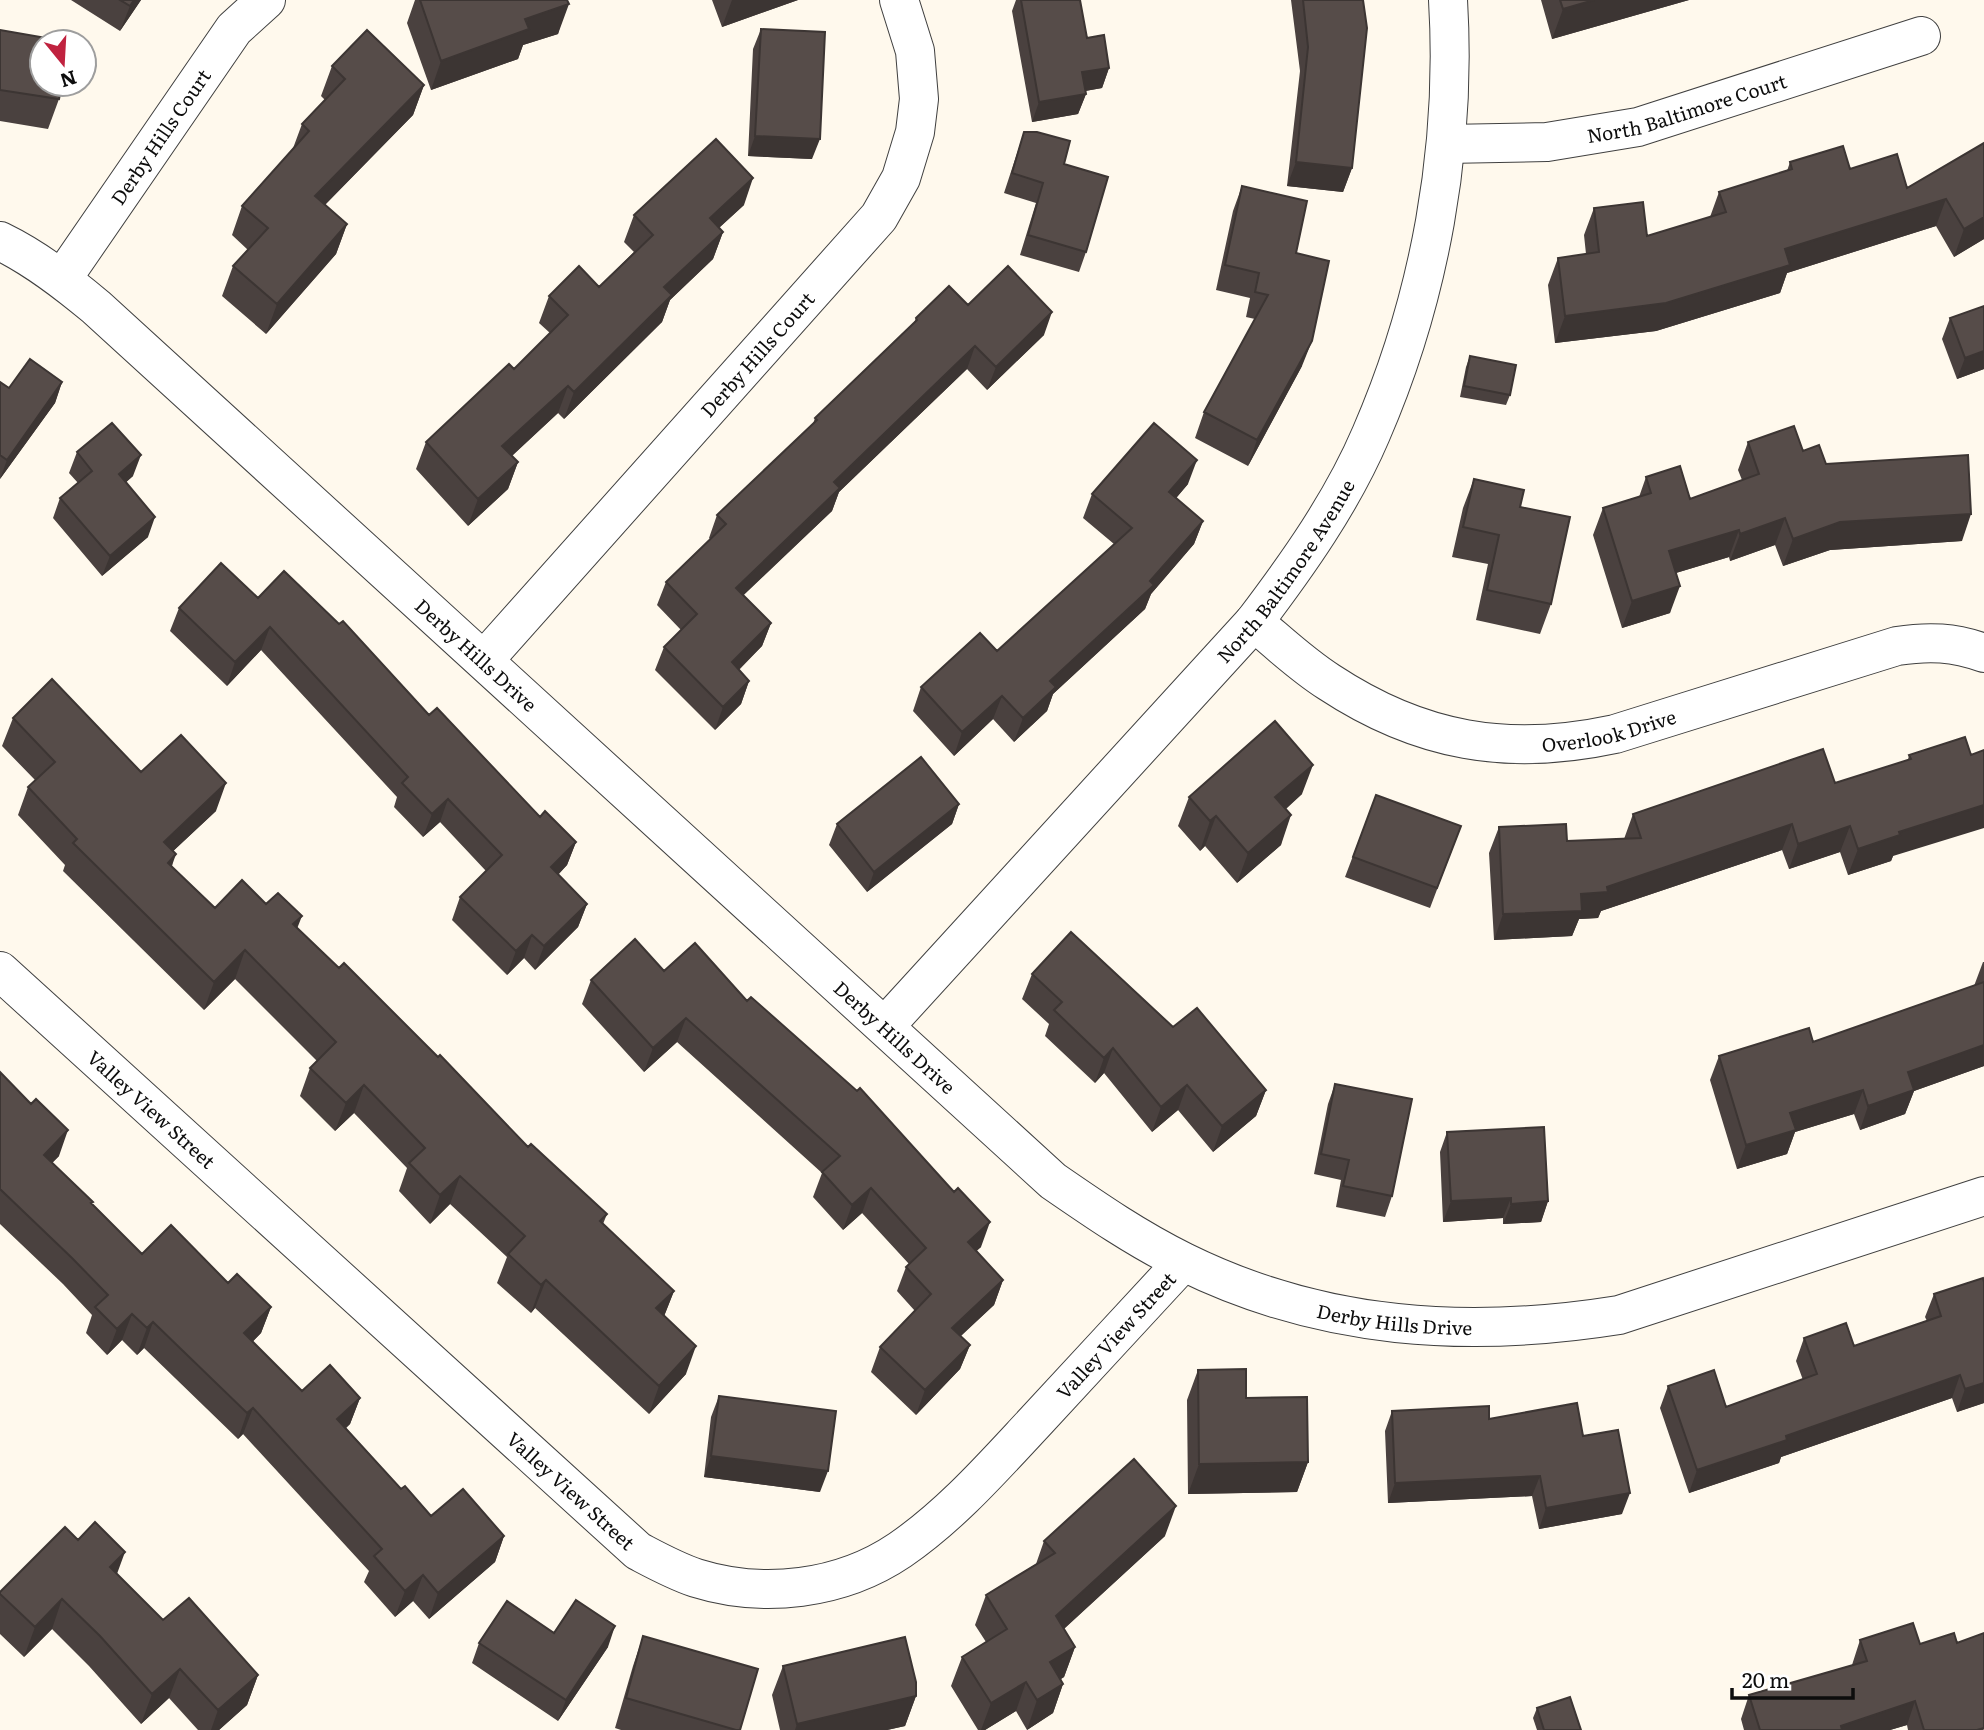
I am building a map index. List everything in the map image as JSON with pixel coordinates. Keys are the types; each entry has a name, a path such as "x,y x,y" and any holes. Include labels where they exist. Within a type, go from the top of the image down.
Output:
{"street":[{"name":"Derby Hills Court","path":"62,279 234,29 266,0"},
{"name":"Derby Hills Court","path":"484,660 879,216 901,178 915,131 919,99 915,51 900,0"},
{"name":"North Baltimore Avenue","path":"885,1026 1254,622 1326,520 1371,436 1405,345 1428,259 1446,144 1450,87 1448,0"},
{"name":"North Baltimore Court","path":"1446,144 1547,142 1638,127 1921,36"},
{"name":"Derby Hills Drive","path":"0,241 19,250 62,279 96,307 1053,1181 1116,1225 1183,1262 1275,1298 1369,1321 1463,1329 1559,1325 1619,1315 1984,1196"},
{"name":"Overlook Drive","path":"1254,622 1326,681 1378,712 1443,735 1476,742 1536,746 1615,734 1898,646 1930,641 1963,645 1984,653"},
{"name":"Valley View Street","path":"0,971 638,1551 682,1573 720,1585 773,1590 822,1584 863,1570 899,1551 978,1483 1183,1262"}],"building":[{"path":"120,0 134,0 130,6"},
{"path":"420,0 567,0 569,4 525,19 529,29 441,61"},
{"path":"1021,0 1080,0 1087,38 1104,35 1109,68 1082,72 1086,94 1039,102"},
{"path":"1303,0 1363,0 1367,28 1352,168 1296,162 1308,47"},
{"path":"1560,0 1594,0 1563,9"},
{"path":"761,29 825,32 820,139 755,136"},
{"path":"0,30 28,35 28,94 0,90"},
{"path":"367,30 424,85 315,196 347,224 277,304 233,266 268,228 242,206 309,131 302,124 345,79 332,66"},
{"path":"1024,132 1037,132 1070,141 1064,164 1108,177 1086,252 1028,235 1043,183 1012,173"},
{"path":"716,139 753,178 710,218 723,232 664,287 672,295 574,392 568,386 502,446 518,462 478,499 426,442 509,364 514,369 568,315 549,296 579,266 599,287 653,235 634,215"},
{"path":"1984,143 1984,217 1964,229 1946,199 1785,249 1790,265 1666,303 1565,316 1558,258 1599,252 1594,208 1643,202 1647,236 1726,212 1719,192 1792,169 1790,162 1843,146 1850,169 1897,154 1907,188"},
{"path":"1242,186 1307,201 1296,253 1329,261 1312,341 1257,440 1204,412 1268,295 1255,292 1259,273 1225,265"},
{"path":"1008,266 1052,312 996,367 975,346 834,482 840,488 736,588 771,623 732,662 749,681 723,707 664,647 697,614 666,582 726,524 717,515 817,420 815,418 949,286 968,305"},
{"path":"1984,306 1984,351 1965,358 1950,318"},
{"path":"1470,356 1516,365 1510,395 1464,386"},
{"path":"30,359 62,382 7,460 0,455 0,382 9,388"},
{"path":"112,423 141,455 119,474 155,517 110,556 60,498 92,471 77,452"},
{"path":"1154,423 1197,460 1169,492 1203,521 1150,581 1154,585 1050,681 1056,687 1023,718 1002,696 962,732 921,687 980,633 997,651 1132,528 1092,494"},
{"path":"1794,426 1803,451 1819,445 1826,464 1968,455 1971,514 1840,522 1793,539 1785,518 1740,534 1739,530 1669,551 1680,586 1632,601 1603,508 1651,493 1646,477 1680,466 1690,499 1759,474 1748,442"},
{"path":"1474,479 1524,490 1520,507 1570,517 1551,604 1487,590 1499,535 1463,527"},
{"path":"221,563 258,598 284,571 339,624 343,621 429,715 437,708 540,817 545,811 576,842 551,867 587,904 544,946 532,935 516,951 460,897 502,855 448,799 432,814 402,783 408,777 270,627 235,662 179,608"},
{"path":"52,679 141,772 181,735 226,783 164,842 176,854 168,863 215,908 242,880 266,904 278,893 302,916 293,924 339,968 344,963 438,1057 440,1055 528,1147 531,1144 607,1214 600,1221 674,1291 656,1308 696,1346 659,1386 546,1280 541,1285 508,1254 525,1236 460,1176 440,1195 409,1163 425,1148 364,1085 346,1103 310,1068 336,1042 245,950 214,982 73,843 77,839 28,787 55,762 13,718"},
{"path":"1275,721 1313,765 1275,797 1291,815 1248,853 1216,816 1210,821 1189,797"},
{"path":"1965,737 1971,755 1984,750 1984,805 1899,832 1900,835 1858,849 1850,826 1798,844 1792,824 1607,887 1608,892 1581,894 1582,911 1503,914 1499,827 1566,824 1567,841 1641,838 1633,814 1823,749 1835,783 1911,759 1909,755"},
{"path":"921,757 959,804 874,872 837,824"},
{"path":"1376,795 1461,826 1437,888 1353,857"},
{"path":"1071,932 1173,1027 1197,1008 1266,1090 1222,1126 1187,1085 1161,1107 1113,1048 1104,1058 1054,1010 1062,1002 1032,974"},
{"path":"635,939 664,971 695,943 747,1001 751,997 857,1091 860,1088 954,1192 958,1188 990,1222 968,1242 1003,1280 952,1328 970,1345 925,1390 880,1347 931,1294 906,1267 926,1248 871,1188 852,1205 822,1172 840,1156 686,1018 653,1048 591,980"},
{"path":"1984,982 1984,1045 1908,1072 1914,1090 1868,1106 1863,1090 1790,1113 1796,1130 1746,1145 1719,1056 1809,1028 1813,1042"},
{"path":"0,1072 31,1104 36,1099 68,1130 44,1155 142,1254 171,1225 228,1283 237,1274 271,1307 244,1333 302,1391 330,1365 360,1398 337,1419 401,1489 405,1486 431,1516 463,1489 504,1536 438,1593 423,1575 405,1591 374,1556 382,1549 253,1408 247,1413 153,1322 147,1328 132,1314 117,1329 95,1307 108,1295 0,1189"},
{"path":"1335,1084 1412,1099 1392,1196 1343,1186 1349,1160 1321,1154"},
{"path":"1544,1127 1548,1201 1511,1204 1511,1198 1451,1201 1447,1132"},
{"path":"1983,1278 1984,1383 1965,1389 1960,1375 1786,1436 1787,1440 1697,1470 1668,1386 1714,1370 1726,1407 1817,1374 1804,1338 1846,1323 1854,1346 1941,1316 1934,1294"},
{"path":"1246,1369 1246,1398 1307,1397 1308,1462 1199,1464 1198,1370"},
{"path":"719,1396 836,1411 828,1471 711,1456"},
{"path":"1577,1403 1583,1436 1618,1430 1630,1493 1546,1508 1540,1476 1395,1483 1392,1411 1489,1406 1489,1419"},
{"path":"1134,1459 1176,1506 1056,1616 1075,1647 1050,1662 1063,1684 1037,1700 1026,1682 991,1703 962,1657 1007,1629 986,1595 1055,1553 1044,1541"},
{"path":"95,1522 125,1552 110,1567 163,1620 189,1598 258,1675 218,1710 180,1669 152,1694 100,1636 62,1599 35,1627 0,1594 65,1527 78,1540"},
{"path":"576,1600 615,1626 566,1700 479,1643 507,1601 554,1633"},
{"path":"1913,1623 1920,1644 1954,1633 1957,1643 1984,1633 1984,1728 1924,1730 1915,1701 1841,1726 1842,1730 1760,1730 1749,1695 1867,1661 1860,1640"},
{"path":"643,1636 758,1669 740,1730 626,1698"},
{"path":"905,1637 916,1682 916,1696 797,1724 783,1666"},
{"path":"1570,1697 1581,1730 1544,1730 1537,1708"}]}
